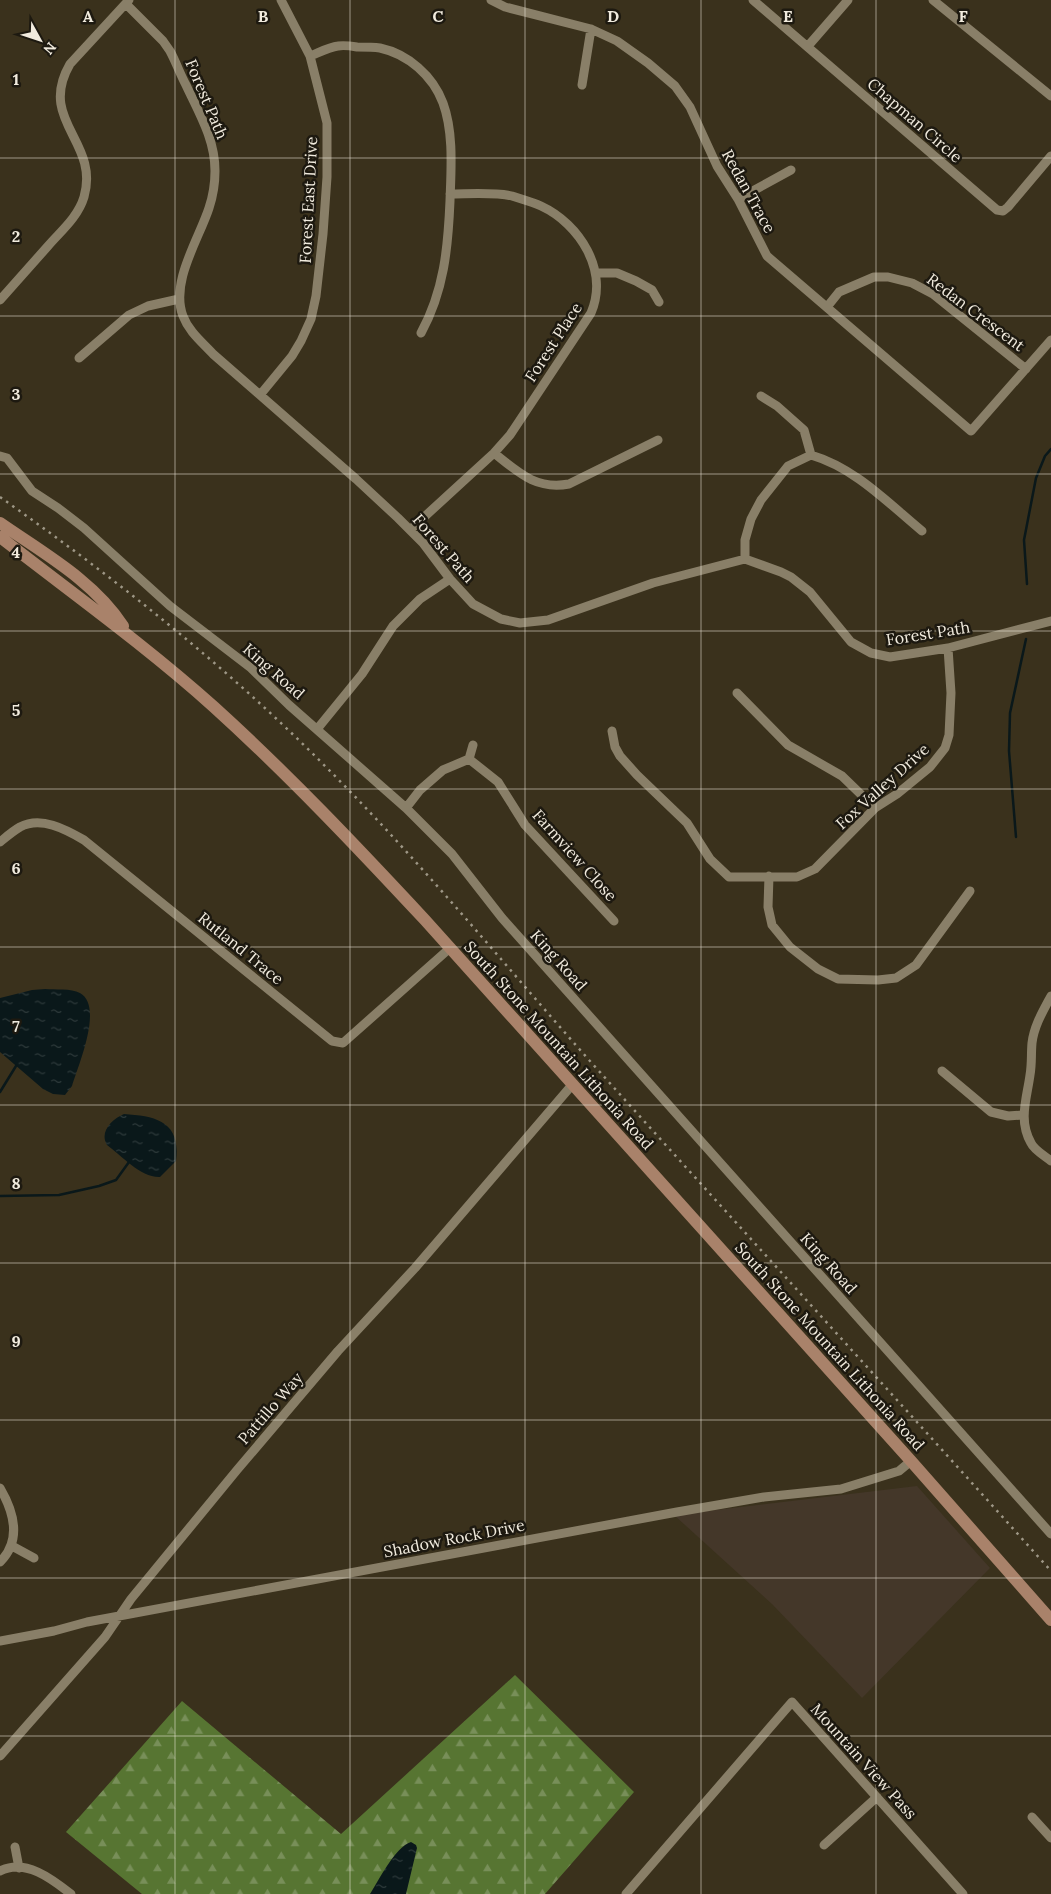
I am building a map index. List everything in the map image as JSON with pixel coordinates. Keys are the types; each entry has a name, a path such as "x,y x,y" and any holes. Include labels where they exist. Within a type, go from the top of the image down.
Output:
{"main road":[{"path":"0,523 67,570 111,609 128,635"},
{"name":"South Stone Mountain Lithonia Road","path":"0,537 128,635 214,708 288,777 353,843 450,948 911,1461 1051,1620"}],"street":[{"name":"Forest East Drive","path":"260,395 292,356 311,319 316,296 326,187 327,123 310,56 281,0"},
{"name":"Redan Trace","path":"491,0 505,7 591,29 617,41 648,63 675,86 690,107 717,166 738,199 767,256 971,431 1026,369"},
{"name":"Chapman Circle","path":"753,0 997,210 1003,211 1008,207 1051,156"},
{"path":"808,46 848,0"},
{"path":"933,0 1051,96"},
{"path":"0,300 72,220 83,199 86,187 87,166 61,110 60,86 70,64 128,2"},
{"name":"Forest Path","path":"128,2 170,51 206,127 212,146 215,170 213,194 206,217 186,260 179,299 183,315 191,332 213,354 356,479 410,530 473,604 501,619 520,623 548,620 653,583 745,559 781,572 801,584 810,592 851,642 871,653 890,657 948,648 1051,620"},
{"path":"582,85 591,29"},
{"path":"310,56 338,46 379,48 405,58 424,73 438,92 446,114 451,159 448,247 444,272 434,306 421,333"},
{"path":"738,199 791,170"},
{"name":"Forest Place","path":"410,530 494,453 510,435 591,313 596,302 596,273 591,256 578,236 562,219 541,206 510,196 450,194"},
{"path":"596,273 617,273 636,281 652,290 659,302"},
{"name":"Redan Crescent","path":"827,307 839,292 874,277 900,279 933,294 1026,369"},
{"path":"79,358 129,315 148,306 179,299"},
{"path":"1026,369 1051,340"},
{"path":"761,396 777,406 804,430 810,455"},
{"path":"494,453 513,469 534,482 546,486 558,486 569,484 658,440"},
{"path":"745,559 745,540 761,500 788,466 810,455 830,461 856,476 922,531"},
{"name":"King Road","path":"0,456 7,458 32,491 84,528 170,606 251,668 406,808 452,854 502,918 1051,1534"},
{"path":"318,728 362,674 393,626 420,599 450,579"},
{"name":"Fox Valley Drive","path":"612,730 615,746 620,756 636,775 687,823 710,858 729,877 797,877 815,869 875,808 897,794 930,767 944,748 949,735 951,693 948,648"},
{"path":"737,693 788,745 842,776 875,808"},
{"path":"406,808 420,790 443,770 469,759 473,745"},
{"name":"Farmview Close","path":"469,759 498,782 525,825 614,921"},
{"name":"Rutland Trace","path":"0,842 21,827 40,822 66,830 84,840 332,1041 343,1042 347,1039 450,948"},
{"path":"769,876 768,907 772,925 790,947 818,969 838,979 878,980 896,978 916,965 970,891"},
{"path":"1051,996 1040,1016 1033,1041 1023,1115 1031,1145 1051,1161"},
{"path":"942,1071 991,1112 1008,1116 1023,1115"},
{"name":"Pattillo Way","path":"0,1756 105,1637 118,1617 236,1470 338,1352 415,1268 572,1085"},
{"name":"Shadow Rock Drive","path":"0,1641 54,1632 87,1622 677,1512 764,1497 841,1488 899,1471 911,1461"},
{"path":"0,1488 10,1508 14,1532 12,1546 0,1562"},
{"path":"12,1546 34,1558"},
{"name":"Mountain View Pass","path":"626,1894 792,1702 963,1894"},
{"path":"824,1846 877,1797"},
{"path":"1032,1817 1051,1838"},
{"path":"14,1847 19,1868"},
{"path":"0,1871 5,1868 24,1867 44,1874 71,1894"}],"shaded area":[{"path":"917,1486 990,1568 862,1698 772,1604 674,1515"}],"green space":[{"path":"515,1675 634,1792 545,1894 142,1894 66,1832 182,1701 341,1834"}],"water":[{"path":"32,990 76,991 87,1000 90,1010 90,1023 83,1051 72,1086 65,1095 53,1094 43,1089 0,1052 0,998"},
{"path":"124,1114 156,1119 164,1124 175,1137 177,1148 176,1161 160,1177 146,1174 139,1170 107,1145 105,1135 108,1126"},
{"path":"411,1842 417,1848 406,1894 370,1894 393,1857 405,1845"}],"waterway":[{"path":"1027,584 1024,540 1036,478 1045,456 1051,449"},
{"path":"1016,837 1009,751 1010,713 1026,639"},
{"path":"0,1092 16,1066"},
{"path":"0,1196 59,1195 99,1186 116,1180 129,1162"}],"railway":[{"path":"0,497 86,560 169,625 249,694 326,767 394,838 589,1060 1051,1571"}]}
